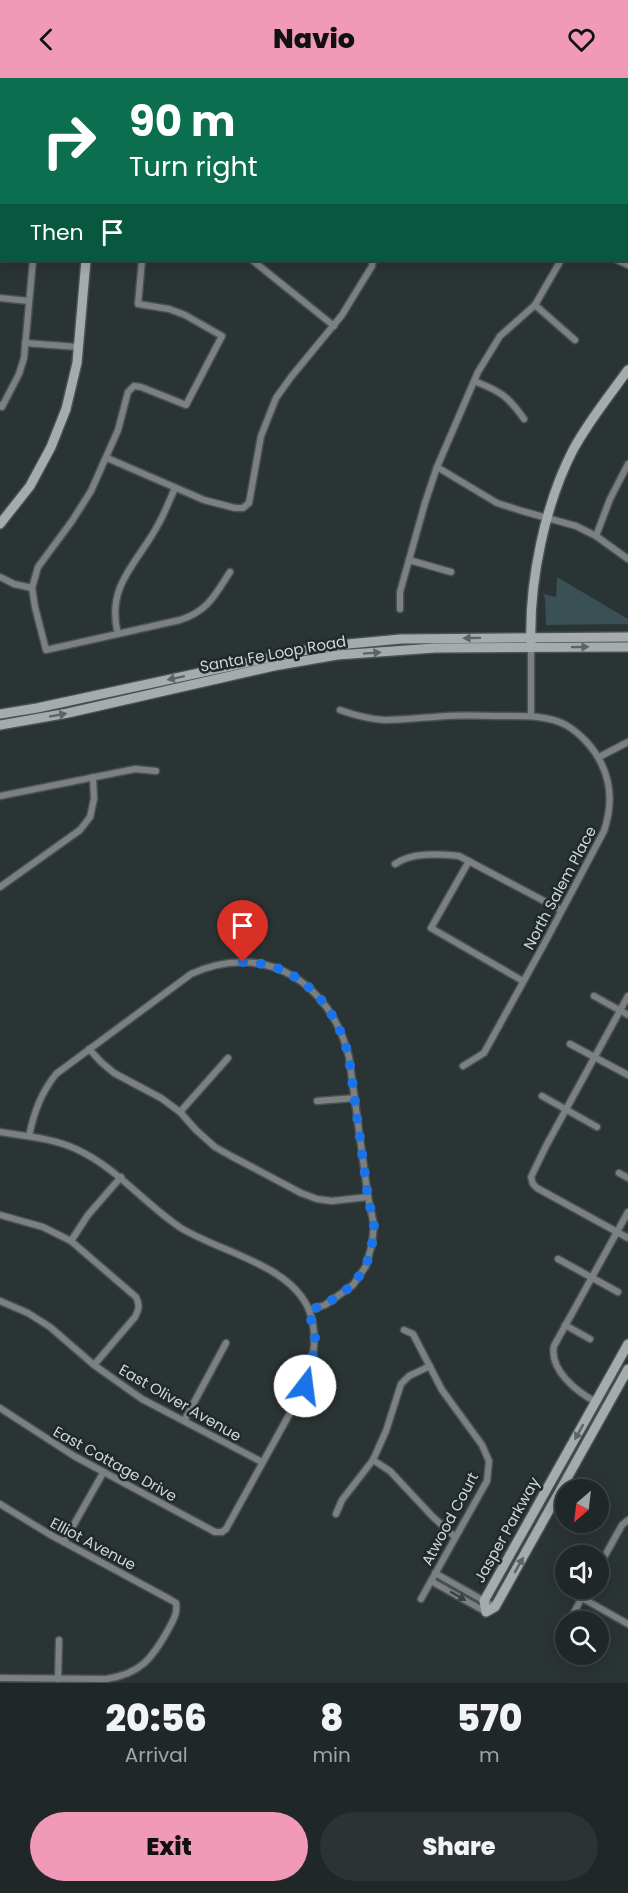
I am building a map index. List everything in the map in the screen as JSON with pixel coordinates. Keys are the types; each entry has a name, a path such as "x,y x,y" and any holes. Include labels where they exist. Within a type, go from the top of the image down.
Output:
{"main road":[{"path":"0,524 30,486 51,447 66,409 77,363 86,261"},
{"path":"531,643 537,568 546,518 573,450 628,370"},
{"name":"Santa Fe Loop Road","path":"0,725 68,713 274,666 337,655 628,637"},
{"name":"Santa Fe Loop Road","path":"0,714 301,651 348,644 401,639 628,647"},
{"name":"Jasper Parkway","path":"628,1344 484,1601 490,1609 628,1370"}],"street":[{"path":"1,406 19,374 24,358 33,261"},
{"path":"142,261 138,304 169,309 185,315 222,336 186,405 141,387 134,386 128,392 118,430 91,490 72,521 38,567 32,588 46,650 195,615 211,602 230,572"},
{"path":"253,261 334,326"},
{"path":"106,458 204,500 235,508 249,503 261,436 276,398 334,326 372,266 373,261"},
{"path":"400,609 400,592 437,467 474,381 500,336 535,305 560,261"},
{"path":"0,298 29,301"},
{"path":"535,305 575,340"},
{"path":"25,343 78,347"},
{"path":"474,381 496,390 511,401 524,419"},
{"path":"596,536 610,498 628,464"},
{"path":"437,467 497,502 522,512 576,526 596,536 628,559"},
{"path":"118,634 115,604 118,591 159,523 175,488"},
{"path":"409,560 451,572"},
{"path":"0,577 14,584 32,588"},
{"path":"531,643 531,716"},
{"name":"North Salem Place","path":"340,710 384,720 451,716 531,716 564,724 583,739 598,757 609,784 609,817 604,831 484,1053 463,1066"},
{"path":"598,757 628,742"},
{"path":"0,796 135,770 156,771"},
{"path":"0,887 80,830 90,817 94,799 93,777"},
{"path":"394,864 404,858 459,856 561,910"},
{"path":"469,861 431,928 523,981"},
{"path":"29,1136 38,1104 56,1074 191,974 207,967 230,962 256,963 277,968 299,980 318,995 332,1014 344,1037 374,1225 366,1266 353,1285 325,1305 309,1310"},
{"path":"594,996 628,1015"},
{"path":"628,996 532,1174 533,1184 628,1238"},
{"path":"570,1044 628,1075"},
{"path":"89,1049 114,1073 145,1089 180,1112 215,1147 301,1193 317,1199 332,1201 368,1197"},
{"path":"180,1112 228,1058"},
{"path":"542,1096 597,1126"},
{"path":"317,1101 355,1098"},
{"path":"0,1132 29,1136 72,1148 98,1160 181,1227 280,1276 294,1289 309,1310 315,1338 312,1363 305,1386 262,1462"},
{"path":"619,1173 628,1178"},
{"path":"71,1241 88,1215 121,1177"},
{"path":"596,1402 574,1388 555,1364 552,1353 565,1325 628,1212"},
{"path":"0,1215 44,1227 71,1241 136,1297 139,1310 135,1317 94,1365"},
{"path":"558,1259 618,1292"},
{"name":"East Oliver Avenue","path":"0,1301 28,1313 50,1327 94,1365 142,1399 262,1462"},
{"path":"565,1325 590,1339"},
{"name":"Atwood Court","path":"404,1330 413,1334 441,1390 482,1445 489,1461 487,1481 421,1599"},
{"path":"184,1421 226,1343"},
{"path":"336,1514 342,1500 373,1460 386,1431 401,1384 409,1376 430,1366"},
{"name":"East Cottage Drive","path":"0,1408 103,1473 215,1532 222,1532 226,1529 262,1462"},
{"path":"373,1460 390,1471 455,1537"},
{"path":"64,1542 103,1473"},
{"name":"Elliot Avenue","path":"0,1504 176,1603 175,1617 160,1644 145,1664 133,1672 106,1679 58,1679"},
{"path":"609,1548 622,1525 628,1520"},
{"path":"435,1573 484,1601"},
{"path":"431,1581 490,1609"},
{"path":"584,1599 628,1624"},
{"path":"0,1678 58,1679 59,1640"}],"shaded area":[{"path":"557,577 628,619 628,624 546,625 543,594 556,597"}],"route":[{"path":"243,962 277,968 299,980 318,995 332,1014 344,1037 374,1225 366,1266 353,1285 325,1305 309,1310 315,1338 312,1363 305,1386"}]}
